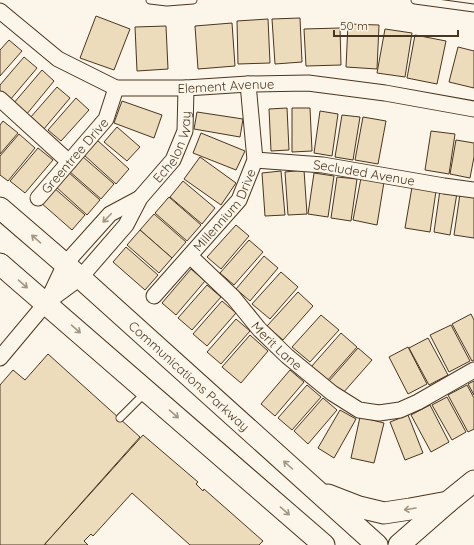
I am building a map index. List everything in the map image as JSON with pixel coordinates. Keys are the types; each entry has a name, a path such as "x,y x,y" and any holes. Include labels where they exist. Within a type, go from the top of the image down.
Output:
{"street":[{"name":"Element Avenue","path":"0,11 58,59 116,88 186,88 248,84 308,83 385,93 474,109"},
{"name":"Millennium Drive","path":"154,296 239,200 255,160 248,84"},
{"name":"Greentree Drive","path":"38,198 106,119 116,88"},
{"name":"Echelon Way","path":"73,271 126,226 140,198 173,160 185,131 186,88"},
{"path":"0,99 69,162"},
{"name":"Secluded Avenue","path":"255,160 323,165 474,190"},
{"name":"Echelon Way","path":"73,271 110,214 140,198"},
{"name":"Communications Parkway","path":"0,208 73,271 377,545"},
{"name":"Merit Lane","path":"190,256 232,297 259,330 287,356 327,389 359,410 379,413 400,410 418,402 474,370"},
{"path":"0,264 324,545"},
{"path":"0,358 73,271"},
{"path":"46,303 73,271"},
{"path":"399,545 474,481"},
{"path":"317,491 359,507 384,513 410,510 448,502"}],"lane":[{"path":"150,0 193,0"},
{"path":"415,0 465,3 474,8"},
{"path":"120,418 147,390"}],"building":[{"path":"96,16 130,29 114,70 80,58"},
{"path":"300,18 302,62 275,64 272,19"},
{"path":"268,19 270,63 238,64 237,21"},
{"path":"232,23 235,66 198,69 195,26"},
{"path":"348,24 379,25 377,69 346,67"},
{"path":"166,26 168,69 137,71 135,27"},
{"path":"340,28 341,65 306,66 304,29"},
{"path":"385,29 412,33 405,77 377,73"},
{"path":"415,35 446,41 437,84 407,78"},
{"path":"9,40 22,51 0,76 0,50"},
{"path":"458,47 474,51 474,88 449,82"},
{"path":"24,57 37,68 10,100 0,91 0,85"},
{"path":"42,70 54,81 26,115 13,104"},
{"path":"57,87 70,98 43,130 30,118"},
{"path":"76,98 89,110 61,141 48,130"},
{"path":"122,101 162,115 154,138 114,123"},
{"path":"287,108 289,150 271,151 269,109"},
{"path":"292,108 310,108 312,151 292,152"},
{"path":"320,111 338,114 332,156 314,153"},
{"path":"197,112 243,119 240,137 194,129"},
{"path":"342,115 360,117 353,160 335,157"},
{"path":"363,117 386,121 378,164 355,160"},
{"path":"3,121 18,133 0,154 0,125"},
{"path":"117,127 140,147 127,161 104,142"},
{"path":"431,131 455,134 449,174 425,170"},
{"path":"201,133 245,151 236,170 193,153"},
{"path":"19,134 35,148 8,181 0,175 0,156"},
{"path":"97,140 129,169 116,184 84,155"},
{"path":"456,140 474,143 474,157 470,178 450,174"},
{"path":"38,148 53,160 25,193 10,181"},
{"path":"82,156 114,184 101,199 69,171"},
{"path":"200,157 236,183 221,205 184,179"},
{"path":"304,170 307,214 288,215 285,172"},
{"path":"281,171 285,215 265,216 262,173"},
{"path":"68,172 100,200 87,215 55,186"},
{"path":"314,173 334,176 328,217 308,214"},
{"path":"337,177 357,179 351,221 331,218"},
{"path":"361,178 384,182 377,225 353,220"},
{"path":"183,181 215,208 202,224 170,197"},
{"path":"53,187 85,215 72,230 40,202"},
{"path":"412,187 436,191 430,232 405,228"},
{"path":"440,190 457,193 450,235 434,232"},
{"path":"460,194 474,196 474,238 454,235"},
{"path":"169,197 201,225 187,241 155,213"},
{"path":"154,214 186,242 172,258 140,230"},
{"path":"236,225 249,236 221,269 207,257"},
{"path":"140,230 172,258 159,273 127,245"},
{"path":"249,240 263,252 234,285 220,273"},
{"path":"126,247 158,275 145,290 113,262"},
{"path":"264,256 278,268 250,301 236,289"},
{"path":"191,269 205,281 176,315 162,303"},
{"path":"281,272 298,287 270,319 252,304"},
{"path":"207,285 221,297 192,330 178,318"},
{"path":"298,292 313,306 283,340 267,326"},
{"path":"222,301 236,313 207,346 193,334"},
{"path":"471,314 474,320 474,360 472,361 452,324"},
{"path":"321,315 339,330 310,362 292,347"},
{"path":"236,319 250,331 221,364 207,352"},
{"path":"451,325 470,361 449,372 430,335"},
{"path":"341,333 357,347 327,381 311,367"},
{"path":"250,335 268,351 241,383 222,367"},
{"path":"428,338 448,375 429,385 409,348"},
{"path":"408,347 427,384 408,394 389,357"},
{"path":"358,348 372,360 343,393 329,381"},
{"path":"48,354 140,437 44,545 0,545 0,385 13,370 25,380"},
{"path":"290,370 304,382 275,416 261,404"},
{"path":"474,381 474,395 468,384"},
{"path":"307,385 321,397 292,430 278,418"},
{"path":"467,385 474,398 474,429 468,432 448,395"},
{"path":"447,397 466,432 452,440 432,405"},
{"path":"323,398 337,410 308,444 294,431"},
{"path":"430,405 449,442 431,452 411,415"},
{"path":"340,410 356,419 334,458 318,448"},
{"path":"408,415 423,453 405,460 390,422"},
{"path":"360,417 384,423 374,463 351,458"},
{"path":"143,435 198,482 196,484 203,491 204,489 263,541 259,545 190,545 132,493 93,536 91,534 84,541 88,545 45,544"}]}
